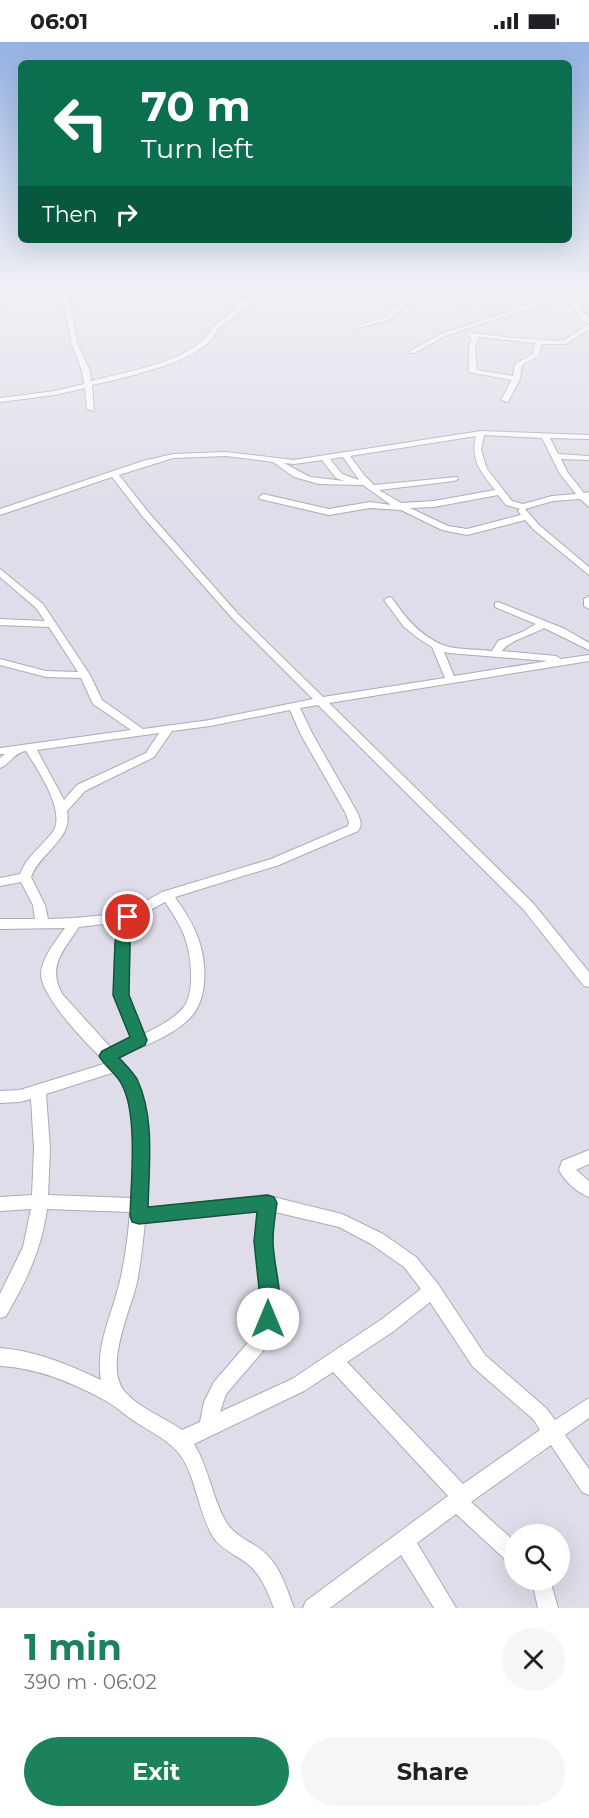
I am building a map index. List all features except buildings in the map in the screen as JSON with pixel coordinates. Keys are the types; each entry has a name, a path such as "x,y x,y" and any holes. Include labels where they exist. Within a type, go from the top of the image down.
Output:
{"street":[{"path":"82,362 86,371 85,385 91,409"},
{"path":"0,400 55,393 168,362"},
{"path":"473,362 473,372 516,379"},
{"path":"505,400 516,379 519,364 523,362"},
{"path":"481,433 477,450 483,469 509,503 520,507 585,495"},
{"path":"0,512 173,456 226,454 276,461 307,461 481,433 589,437"},
{"path":"545,435 564,474 585,495 589,504"},
{"path":"345,454 365,484"},
{"path":"555,456 589,458"},
{"path":"325,458 339,476 365,484 402,507 451,530 464,532 526,517"},
{"path":"276,461 288,470 315,481 333,485 454,479"},
{"path":"114,474 212,591 528,906 589,981"},
{"path":"263,497 329,512 370,505 402,507 434,504 500,492"},
{"path":"520,507 526,517 589,572"},
{"path":"0,572 32,597 86,675 97,702 142,733"},
{"path":"589,599 589,606"},
{"path":"389,600 412,630 436,646 449,650 572,661"},
{"path":"498,605 589,647"},
{"path":"2,625 51,624"},
{"path":"495,654 502,643 526,634 543,624"},
{"path":"436,646 451,681"},
{"path":"0,751 167,730 321,701 589,658"},
{"path":"0,662 46,674 86,675"},
{"path":"0,924 75,923 128,917 166,894 275,862 354,828 355,822 351,812 307,735 294,707"},
{"path":"62,810 81,788 150,755 167,730"},
{"path":"30,748 56,795 64,822 60,832 32,861 26,877 39,905 42,922"},
{"path":"0,764 16,750"},
{"path":"0,882 26,877"},
{"path":"0,1097 20,1096 38,1091 113,1061 139,1040 177,1022 188,1012 195,1000 195,960 192,939 166,894"},
{"path":"128,917 123,942 121,995 139,1040"},
{"path":"75,923 52,962 48,974 49,984 60,1001 129,1080 136,1099 140,1151 139,1210 130,1271 106,1359 108,1377 115,1396"},
{"path":"0,1310 30,1247 39,1202 42,1118 38,1091"},
{"path":"589,1157 568,1166 567,1170 589,1190"},
{"path":"0,1204 39,1202 139,1210 268,1203 342,1221 377,1239 410,1262 432,1290 479,1360 540,1414 555,1432 589,1485"},
{"path":"208,1428 213,1402 219,1388 257,1345 268,1319 270,1298 264,1241 268,1203"},
{"path":"180,1441 298,1385 335,1362 432,1290"},
{"path":"0,1357 15,1357 55,1369 115,1396 180,1441 193,1459 203,1480 211,1510 220,1531 237,1547 256,1557 269,1573 284,1608"},
{"path":"335,1362 459,1499 504,1544"},
{"path":"313,1608 459,1499 589,1407"},
{"path":"404,1541 446,1608"},
{"path":"544,1590 548,1608"}],"route":[{"path":"128,917 123,942 121,995 139,1040 108,1056 129,1080 136,1099 140,1151 139,1216 268,1203 264,1241 270,1298 268,1319"}]}
